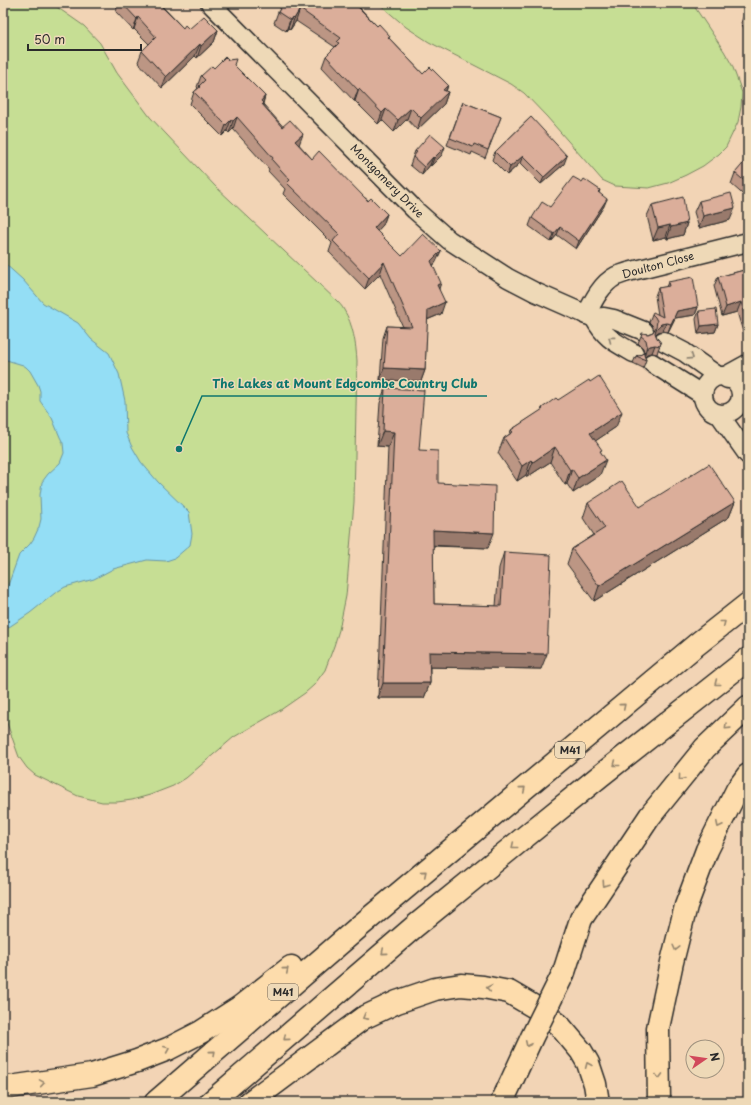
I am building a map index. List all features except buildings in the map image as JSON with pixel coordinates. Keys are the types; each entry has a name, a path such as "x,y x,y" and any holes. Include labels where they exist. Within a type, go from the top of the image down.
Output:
{"highway":[{"name":"M41","path":"156,1102 394,898 696,645 748,604"},
{"path":"211,1102 414,927 600,776 748,659"},
{"path":"502,1102 564,972 581,919 650,816 705,748 748,707"},
{"path":"659,1102 658,1028 686,906 707,850 736,790 748,775"},
{"path":"3,1088 92,1075 137,1061 168,1049 201,1032 240,1007 330,934 359,916 394,898"},
{"path":"250,1102 363,1018 397,1002 435,989 461,985 509,992 538,1009 559,1025 581,1051 588,1063 595,1084 598,1102"}],"street":[{"name":"Montgomery Drive","path":"210,3 410,204 449,240 508,278 535,292 590,316 614,319 644,331"},
{"name":"Doulton Close","path":"590,316 594,299 604,286 616,276 748,242"},
{"path":"590,316 610,340 634,353"},
{"path":"663,341 734,379 741,397 738,406 727,412 712,412 704,402 703,395 707,383 712,378 734,379 748,366"},
{"path":"652,363 703,395"},
{"path":"727,412 748,454"}],"green space":[{"path":"3,3 51,3 84,26 100,43 117,73 150,117 215,186 336,300 350,321 355,341 357,361 354,502 346,596 339,630 325,670 314,685 305,693 279,711 234,737 186,778 173,786 132,800 102,802 78,796 35,775 27,768 19,757 3,712"},
{"path":"378,3 692,3 732,65 742,93 738,122 726,147 703,166 686,175 668,183 649,188 615,186 602,180 524,93 511,84 429,42 406,27"}],"water":[{"path":"3,262 23,280 43,303 78,323 91,339 109,353 119,374 125,401 126,433 131,445 141,462 158,482 189,512 192,534 190,545 175,558 166,561 147,560 113,569 94,579 65,587 3,631 3,599 19,555 30,544 39,527 41,519 40,495 42,482 60,463 64,453 63,443 52,418 40,401 40,391 38,385 30,371 23,365 3,359"}],"place":[{"name":"The Lakes at Mount Edgcombe Country Club","path":"179,449"}]}
